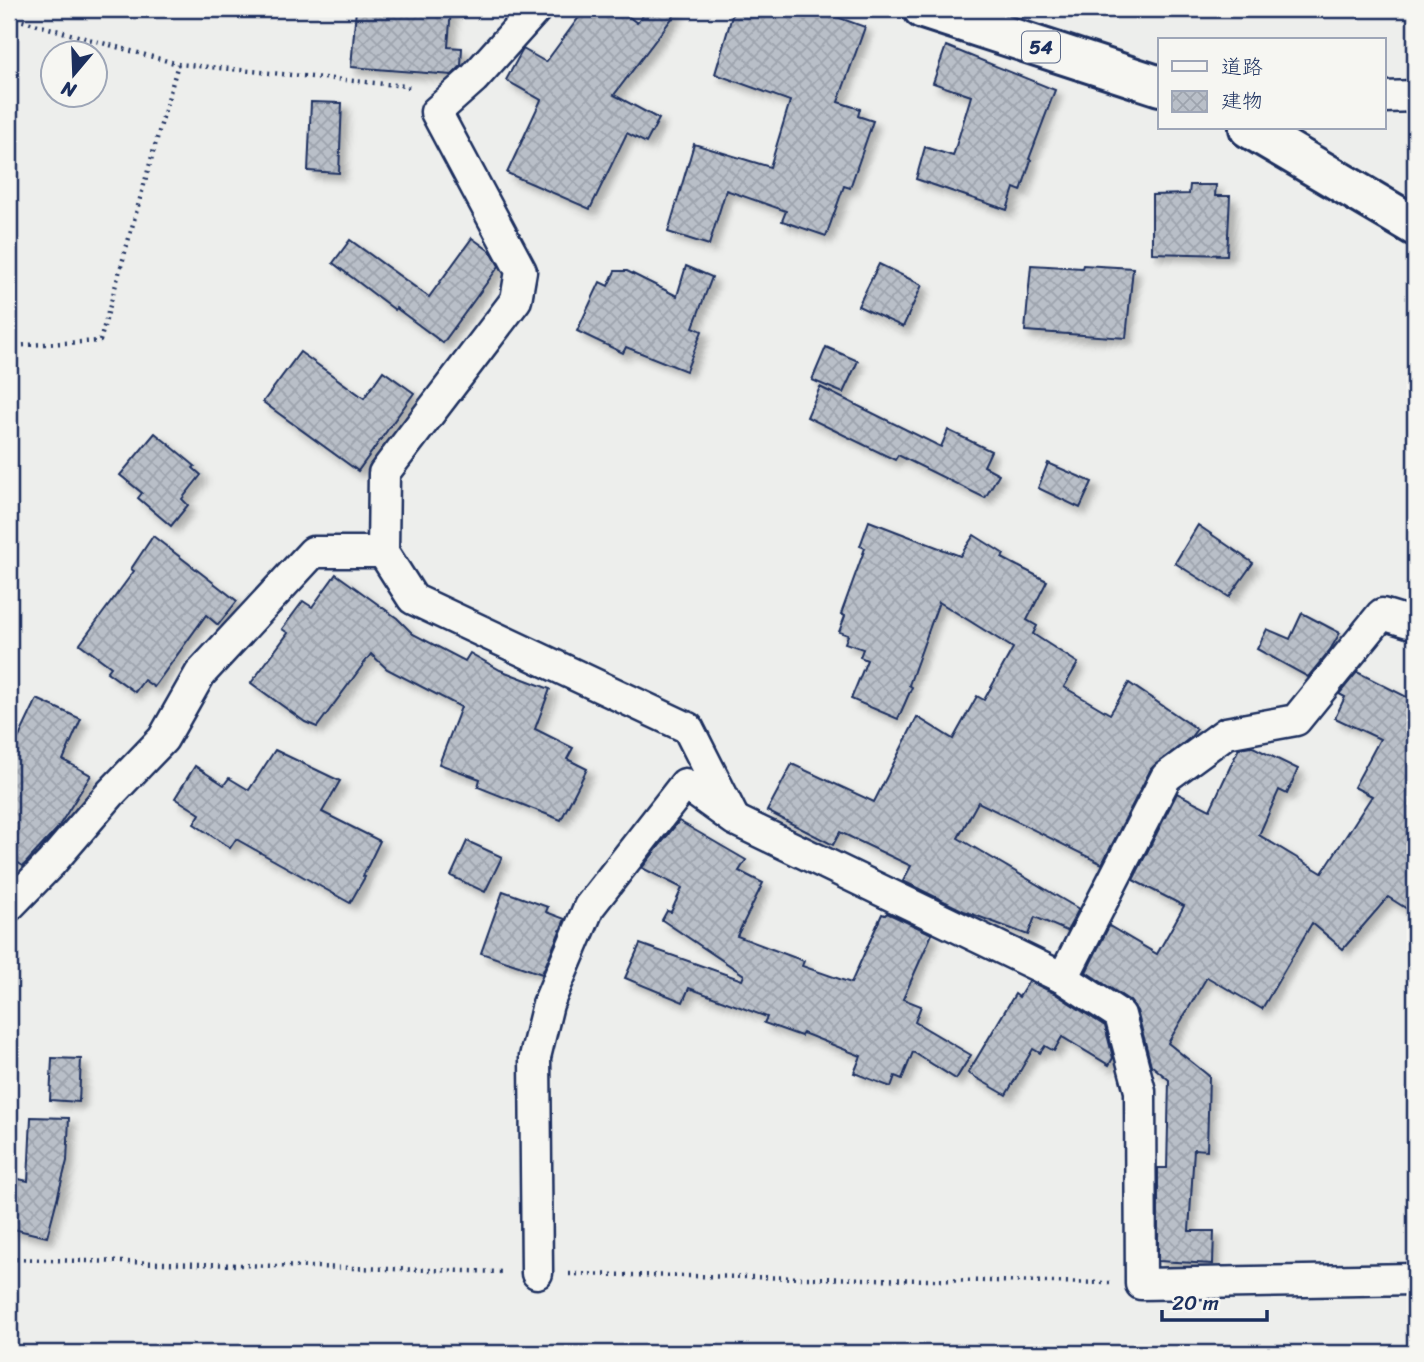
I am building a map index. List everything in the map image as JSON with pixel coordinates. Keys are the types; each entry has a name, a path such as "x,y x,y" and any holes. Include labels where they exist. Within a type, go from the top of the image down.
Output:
{"main road":[{"name":"54","path":"923,9 1158,85"},
{"path":"1252,130 1415,226"}],"street":[{"path":"536,9 474,78 436,112 521,271 516,300 384,473 383,552 413,599 688,728 735,820"},
{"path":"1386,97 1415,96"},
{"path":"9,906 51,863 110,793 163,739 200,674 313,552 383,552"},
{"path":"1063,978 1166,776 1226,733 1296,720 1381,614 1415,624"},
{"path":"537,1273 535,1057 548,1004 590,907 685,784 735,820 1063,978 1120,1015 1140,1091 1141,1284 1415,1279"}],"path":[{"path":"9,17 178,64 406,86 436,112"},
{"path":"9,346 100,341 178,64"},
{"path":"9,1259 537,1273 1141,1284"}],"building":[{"path":"356,9 451,9 448,47 462,48 461,66 452,75 351,67"},
{"path":"585,9 619,9 637,23 648,9 679,9 614,95 659,119 646,143 627,133 590,209 507,173 541,100 506,80 523,49 546,62"},
{"path":"734,9 815,9 865,27 838,102 860,109 858,116 873,121 850,188 844,186 826,236 782,221 786,211 726,190 709,245 668,232 694,144 770,167 790,101 715,74"},
{"path":"946,46 1055,90 1029,159 1031,160 1021,191 1014,188 1007,210 916,179 925,147 953,156 971,96 933,83"},
{"path":"311,102 342,103 339,173 308,171"},
{"path":"1190,185 1216,185 1215,196 1230,196 1227,255 1152,253 1152,195 1189,194"},
{"path":"472,238 491,252 499,266 443,343 333,263 350,240 429,297"},
{"path":"879,264 922,285 903,327 858,306"},
{"path":"1031,265 1133,268 1126,338 1025,331"},
{"path":"686,266 712,277 693,327 702,331 686,371 626,347 623,353 577,331 600,282 608,286 615,271 627,271 677,296"},
{"path":"826,347 858,361 843,393 812,380"},
{"path":"300,352 364,398 383,371 414,393 358,471 263,402"},
{"path":"820,387 941,447 948,430 991,451 984,466 999,474 985,498 898,455 895,460 807,417"},
{"path":"155,433 195,466 193,468 201,475 182,499 188,505 171,526 138,498 142,493 120,475"},
{"path":"1048,463 1092,482 1080,508 1038,488"},
{"path":"869,521 960,556 974,535 1004,554 1002,558 1047,581 1027,620 1037,626 1033,634 1078,663 1064,687 1110,714 1129,683 1197,729 1190,738 1151,769 1102,864 978,802 958,838 1079,909 1067,931 1035,917 1028,935 964,911 903,881 911,866 840,832 833,845 767,811 792,764 874,802 917,717 953,739 977,696 984,700 1013,648 939,602 909,685 912,687 898,719 851,699 867,660 860,657 863,649 845,643 848,635 839,632 845,616 841,614 865,548 860,546"},
{"path":"1198,525 1253,563 1229,597 1175,563"},
{"path":"153,536 237,601 218,625 206,615 154,687 144,680 135,692 107,672 111,667 80,644 134,571 131,569"},
{"path":"336,574 397,618 413,634 465,661 470,653 500,670 550,689 535,729 573,748 567,759 587,769 561,820 478,787 480,779 439,764 461,707 387,669 371,654 317,727 305,722 251,683 288,633 282,629 303,601 312,607"},
{"path":"1302,613 1340,633 1308,677 1257,649 1267,629 1290,639"},
{"path":"1357,672 1415,701 1415,914 1388,897 1343,949 1312,923 1262,1009 1207,977 1168,1043 1209,1076 1207,1150 1194,1149 1189,1231 1214,1231 1213,1264 1158,1261 1158,1168 1167,1168 1169,1080 1151,1065 1137,1011 1130,1001 1086,972 1109,926 1157,954 1184,906 1133,880 1177,793 1210,810 1239,748 1251,746 1298,769 1287,794 1279,790 1259,835 1322,873 1372,796 1354,787 1380,739 1335,718 1345,697 1339,694"},
{"path":"37,699 81,719 63,760 91,775 57,829 23,866 9,857 9,758"},
{"path":"275,750 340,781 322,812 380,841 363,876 365,877 350,903 236,839 230,848 194,824 200,814 175,798 195,766 224,785 229,778 249,790"},
{"path":"679,821 746,860 739,871 763,883 737,936 804,961 802,966 851,983 882,914 887,913 932,934 903,999 921,1006 915,1022 971,1055 956,1079 913,1052 902,1079 895,1076 891,1087 854,1073 861,1056 803,1033 801,1036 764,1023 767,1017 689,988 683,1002 625,978 640,944 742,980 744,975 662,920 667,911 671,912 682,888 642,868"},
{"path":"467,841 502,857 485,892 451,876"},
{"path":"503,891 548,907 546,912 565,919 542,974 481,953"},
{"path":"1029,981 1054,993 1105,1026 1113,1058 1109,1065 1062,1037 1054,1051 1045,1046 1040,1053 1033,1049 1006,1095 968,1073 1015,994 1019,997"},
{"path":"52,1058 81,1059 79,1102 50,1100"},
{"path":"31,1117 69,1118 67,1161 47,1237 9,1228 9,1177 28,1181"}]}
